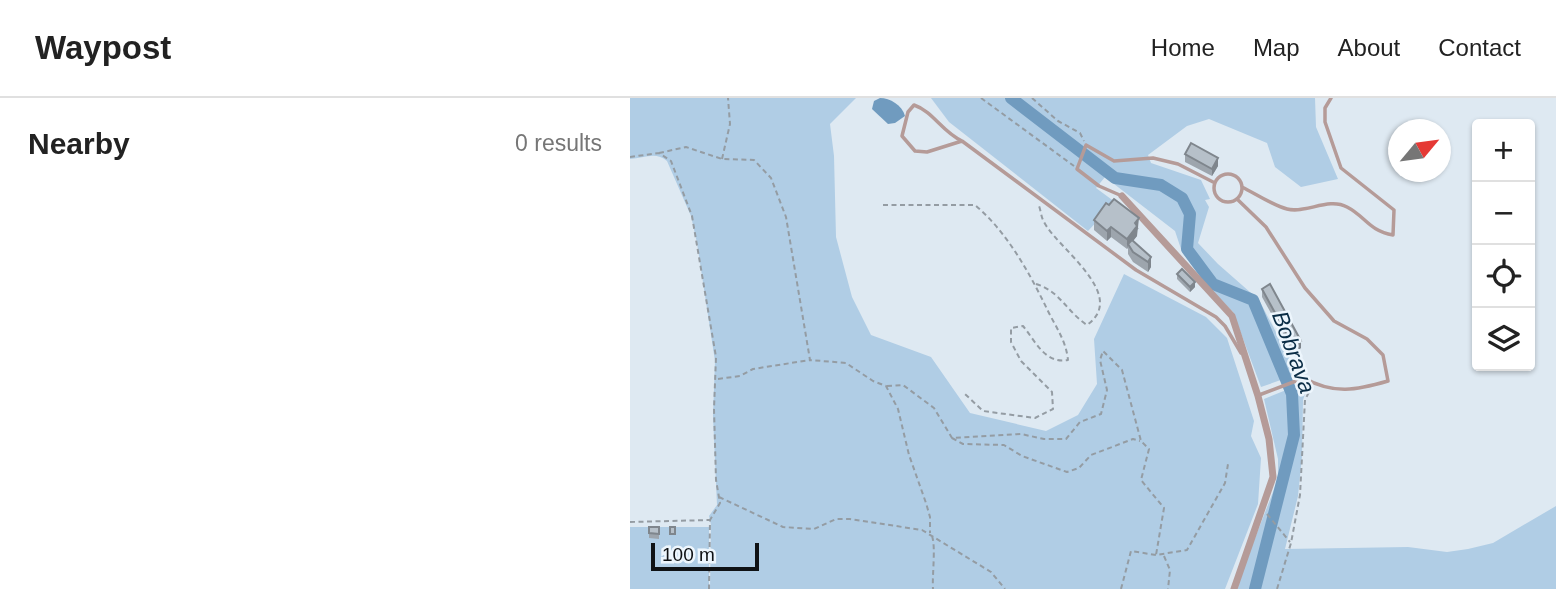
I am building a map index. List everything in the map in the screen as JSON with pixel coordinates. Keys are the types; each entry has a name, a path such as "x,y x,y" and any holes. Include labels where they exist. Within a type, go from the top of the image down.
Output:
{"street":[{"path":"1122,196 1232,316 1258,396 1269,439 1272,477 1234,589"}],"lane":[{"path":"1242,187 1237,199 1228,202 1220,200 1215,192 1215,183 1222,176 1230,174 1238,178 1242,187 1289,210 1327,204 1346,206 1369,226 1381,233 1393,235 1394,209 1341,168 1325,122 1325,108 1331,98"},
{"path":"962,141 927,152 915,151 901,136 908,112 914,105 925,108 948,134 962,141 1136,270 1216,317 1225,326 1246,361"},
{"path":"1122,196 1099,186 1078,167 1085,147 1114,160 1153,158 1178,164 1215,183"},
{"path":"1237,199 1266,227 1305,288 1334,321 1367,339 1384,355 1388,382 1356,391 1317,386 1304,379 1258,396"}],"path":[{"path":"722,159 730,124 727,98"},
{"path":"981,98 1078,167"},
{"path":"1032,98 1058,121 1080,133 1085,147"},
{"path":"630,157 686,147 722,159 754,160 771,178 786,217 810,360"},
{"path":"659,153 671,161 692,216 716,357 715,421 720,503 710,520 709,589"},
{"path":"1036,284 1049,288 1058,295 1076,318 1087,325 1101,310 1098,295 1087,272 1043,221 1037,198"},
{"path":"883,205 975,205 990,218 1036,284 1067,346 1068,360 1058,361 1046,356 1023,326 1012,328 1011,342 1021,361 1052,392 1054,410 1035,418 983,411 965,394"},
{"path":"951,438 1021,434 1044,439 1066,439 1080,422 1101,414 1107,390 1100,360 1103,351 1122,370 1141,441 1149,449 1141,480 1164,508 1156,555"},
{"path":"717,379 740,376 753,369 810,360 846,363 873,381 886,386 903,385 934,408 951,438 963,444 1004,445 1022,456 1067,472 1079,468 1091,455 1133,439 1141,441"},
{"path":"1277,589 1291,543 1300,495 1305,400 1308,392 1304,379"},
{"path":"886,386 898,409 909,455 930,517 931,534 935,544 932,561 933,589"},
{"path":"1121,589 1131,551 1164,555 1187,550 1225,483 1228,464"},
{"path":"719,497 783,527 814,530 836,519 850,519 922,530 991,572 1005,589"},
{"path":"1263,509 1291,543"},
{"path":"630,522 710,520"},
{"path":"1164,555 1170,570 1168,589"}],"shaded area":[{"path":"630,98 856,98 830,124 834,156 836,237 852,297 871,335 931,357 970,413 1046,431 1078,415 1097,384 1094,339 1124,274 1206,317 1227,338 1254,421 1251,436 1261,458 1258,504 1225,589 710,589 709,516 717,505 713,416 715,361 697,243 691,216 667,161 654,156 630,159"},
{"path":"880,98 895,103 905,116 888,124 872,109 874,101"},
{"path":"931,98 1315,98 1316,127 1338,179 1301,187 1275,167 1267,143 1209,119 1187,126 1148,155 1151,163 1201,180 1210,199 1205,200 1209,207 1198,243 1259,300 1298,374 1261,387 1233,312 1205,283 1182,252 1175,231 1105,177 1096,188 1115,202 1088,231 949,122"},
{"path":"1301,384 1306,391 1303,400 1302,456 1298,496 1285,549 1408,547 1447,552 1468,549 1493,543 1556,506 1556,589 1238,589 1239,579 1278,479 1278,459 1264,399"},
{"path":"630,527 709,527 709,589 630,589"}],"building":[{"path":"1191,143 1218,158 1212,169 1185,154"},
{"path":"1114,199 1139,218 1135,223 1137,226 1127,239 1111,227 1107,231 1094,220 1106,203 1109,205"},
{"path":"1132,240 1151,257 1148,262 1133,252 1128,244"},
{"path":"1182,269 1195,282 1190,287 1177,274"},
{"path":"1270,284 1301,341 1293,346 1262,289"},
{"path":"649,527 659,527 659,534 649,533"},
{"path":"670,527 675,527 675,534 670,534"}],"waterway":[{"name":"Bobrava","path":"1011,98 1115,178 1161,185 1182,198 1190,214 1187,249 1213,284 1253,300 1292,394 1294,435 1255,589"}]}
